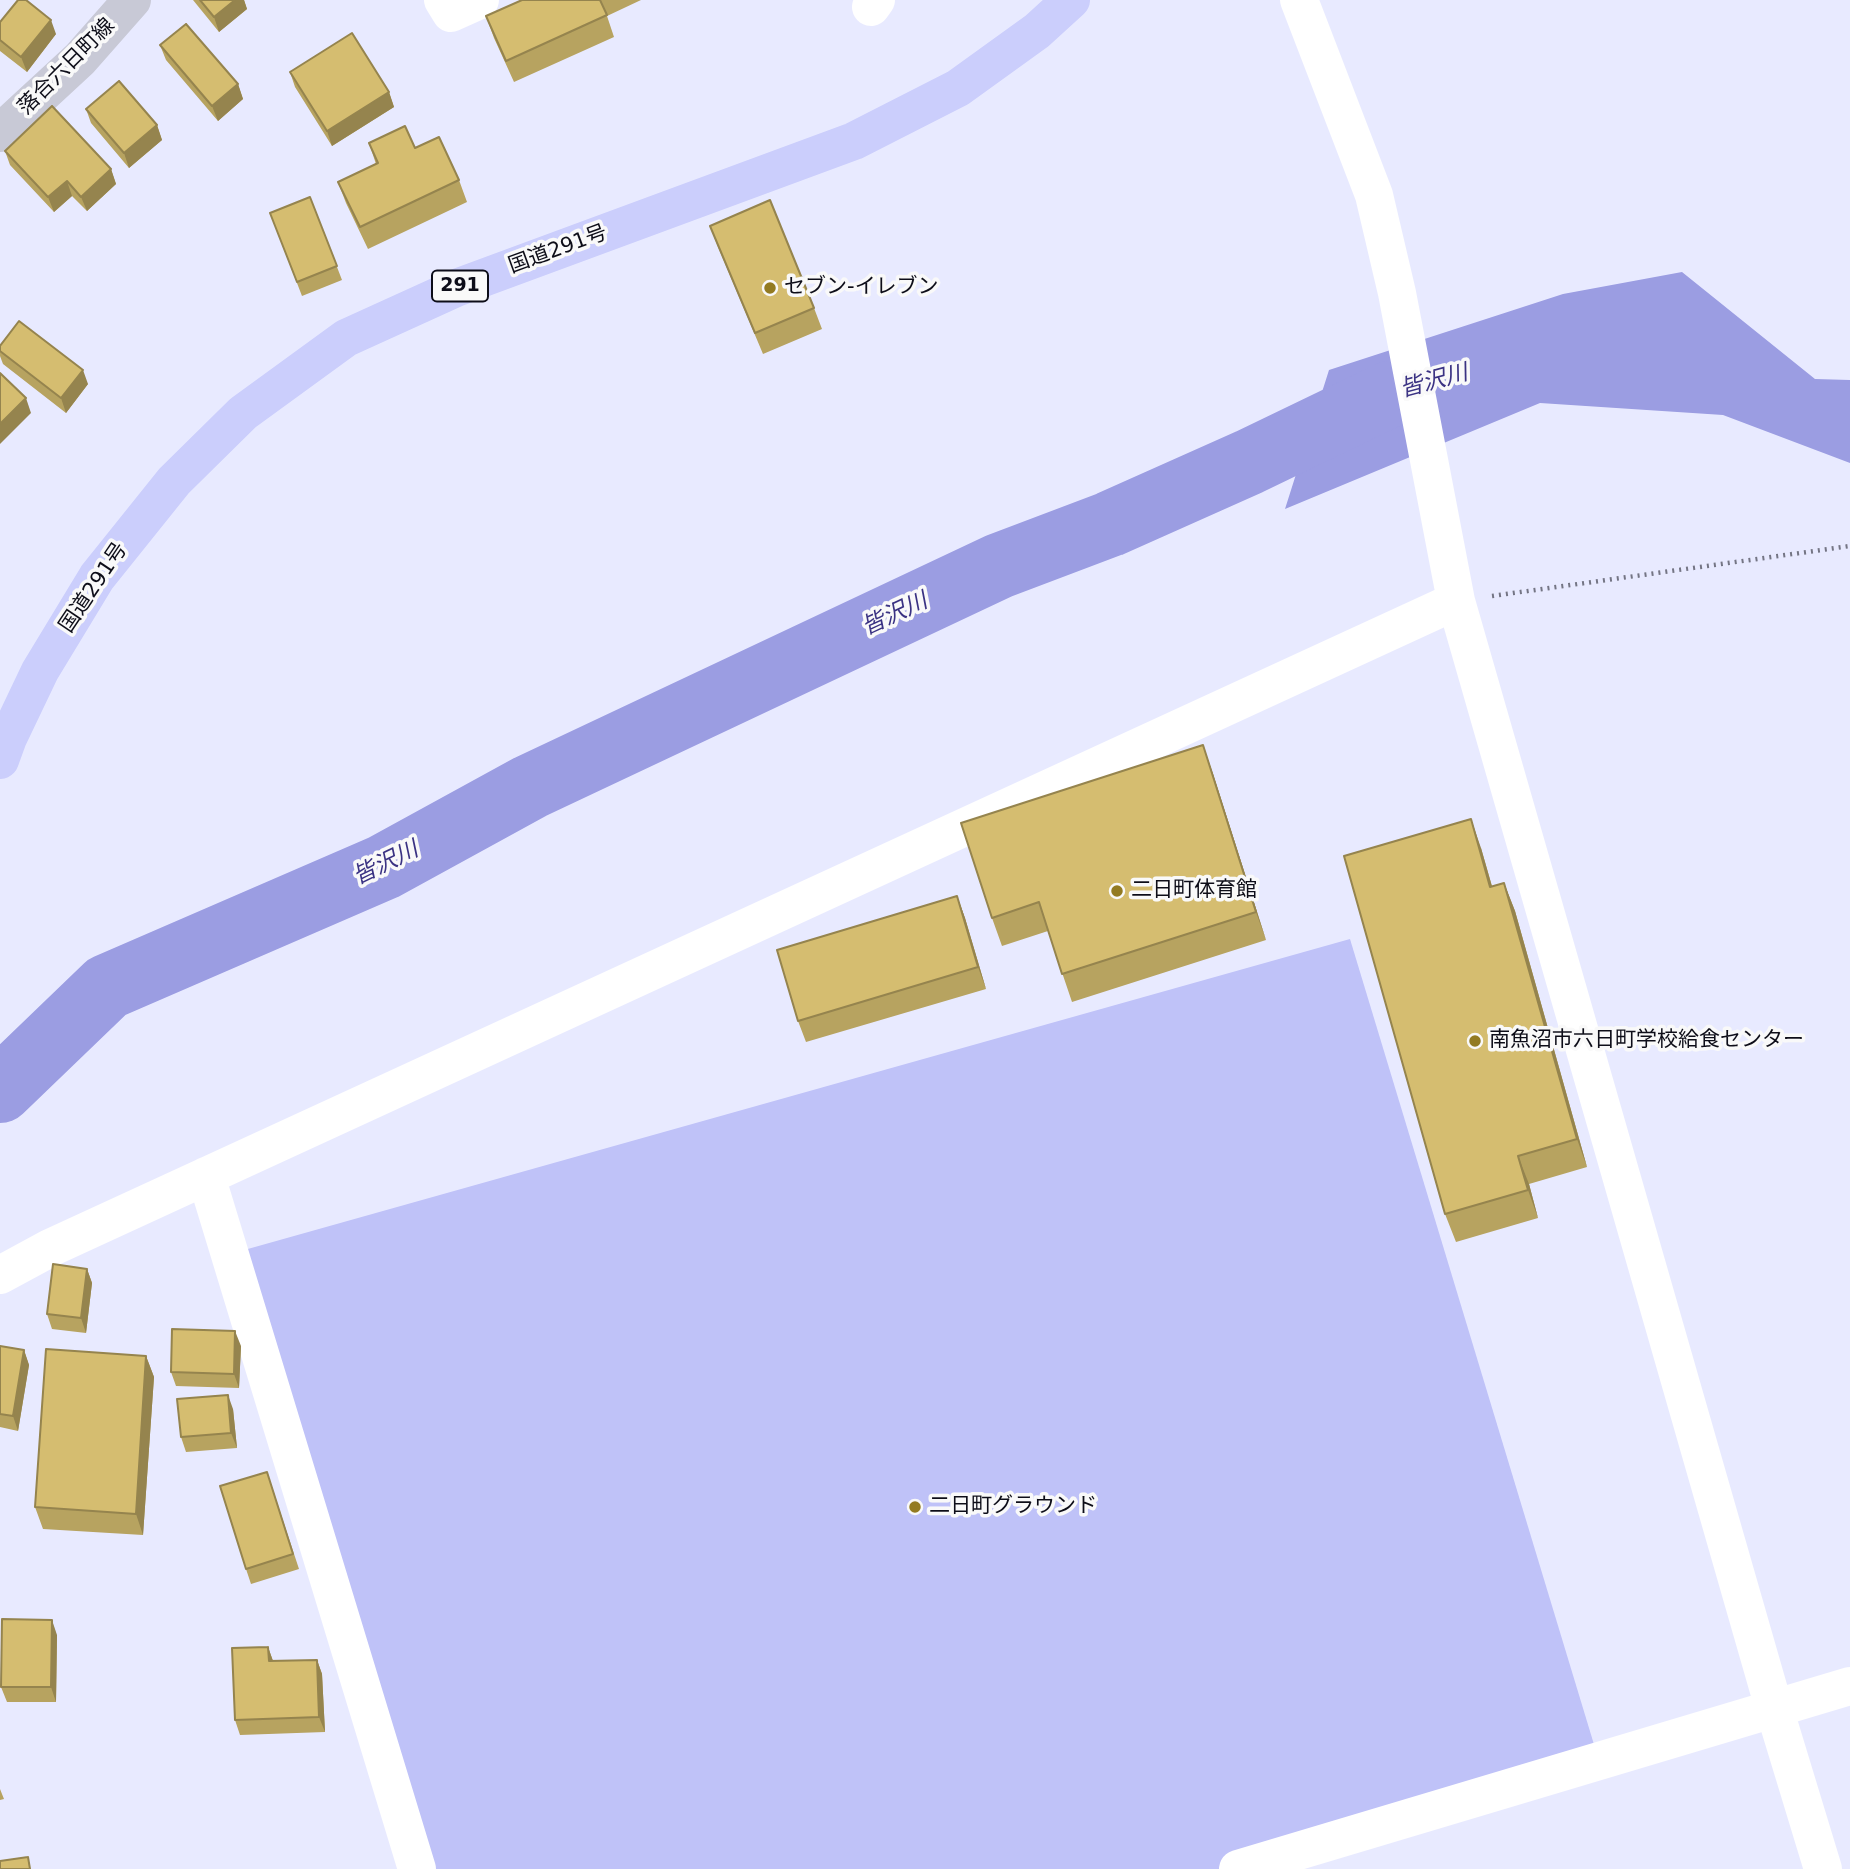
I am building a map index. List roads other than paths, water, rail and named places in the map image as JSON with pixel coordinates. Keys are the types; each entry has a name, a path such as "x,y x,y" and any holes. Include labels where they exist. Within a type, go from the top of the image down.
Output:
{"highway":[{"name":"国道291号","path":"0,760 40,671 97,577 174,481 243,413 346,338 456,288 854,141 958,88 1037,31 1070,0"}],"main road":[{"name":"落合六日町線","path":"0,133 80,59 132,0"}],"street":[{"path":"443,0 451,13 480,0"},
{"path":"1298,0 1374,195 1397,293 1457,601 1774,1708 1823,1869"},
{"path":"0,1275 50,1248 1457,601"},
{"path":"206,1176 417,1869"},
{"path":"1238,1869 1850,1686"}],"water":[{"path":"1682,272 1815,379 1850,380 1850,463 1723,415 1540,403 1285,509 1329,370 1563,294"}],"waterway":[{"name":"皆沢川","path":"0,1090 107,987 384,867 530,787 999,566 1110,524 1249,462 1390,394"}],"place":[{"name":"セブン-イレブン","path":"770,288"},
{"name":"二日町体育館","path":"1117,891"},
{"name":"南魚沼市六日町学校給食センター","path":"1475,1041"},
{"name":"二日町グラウンド","path":"915,1507"}]}
